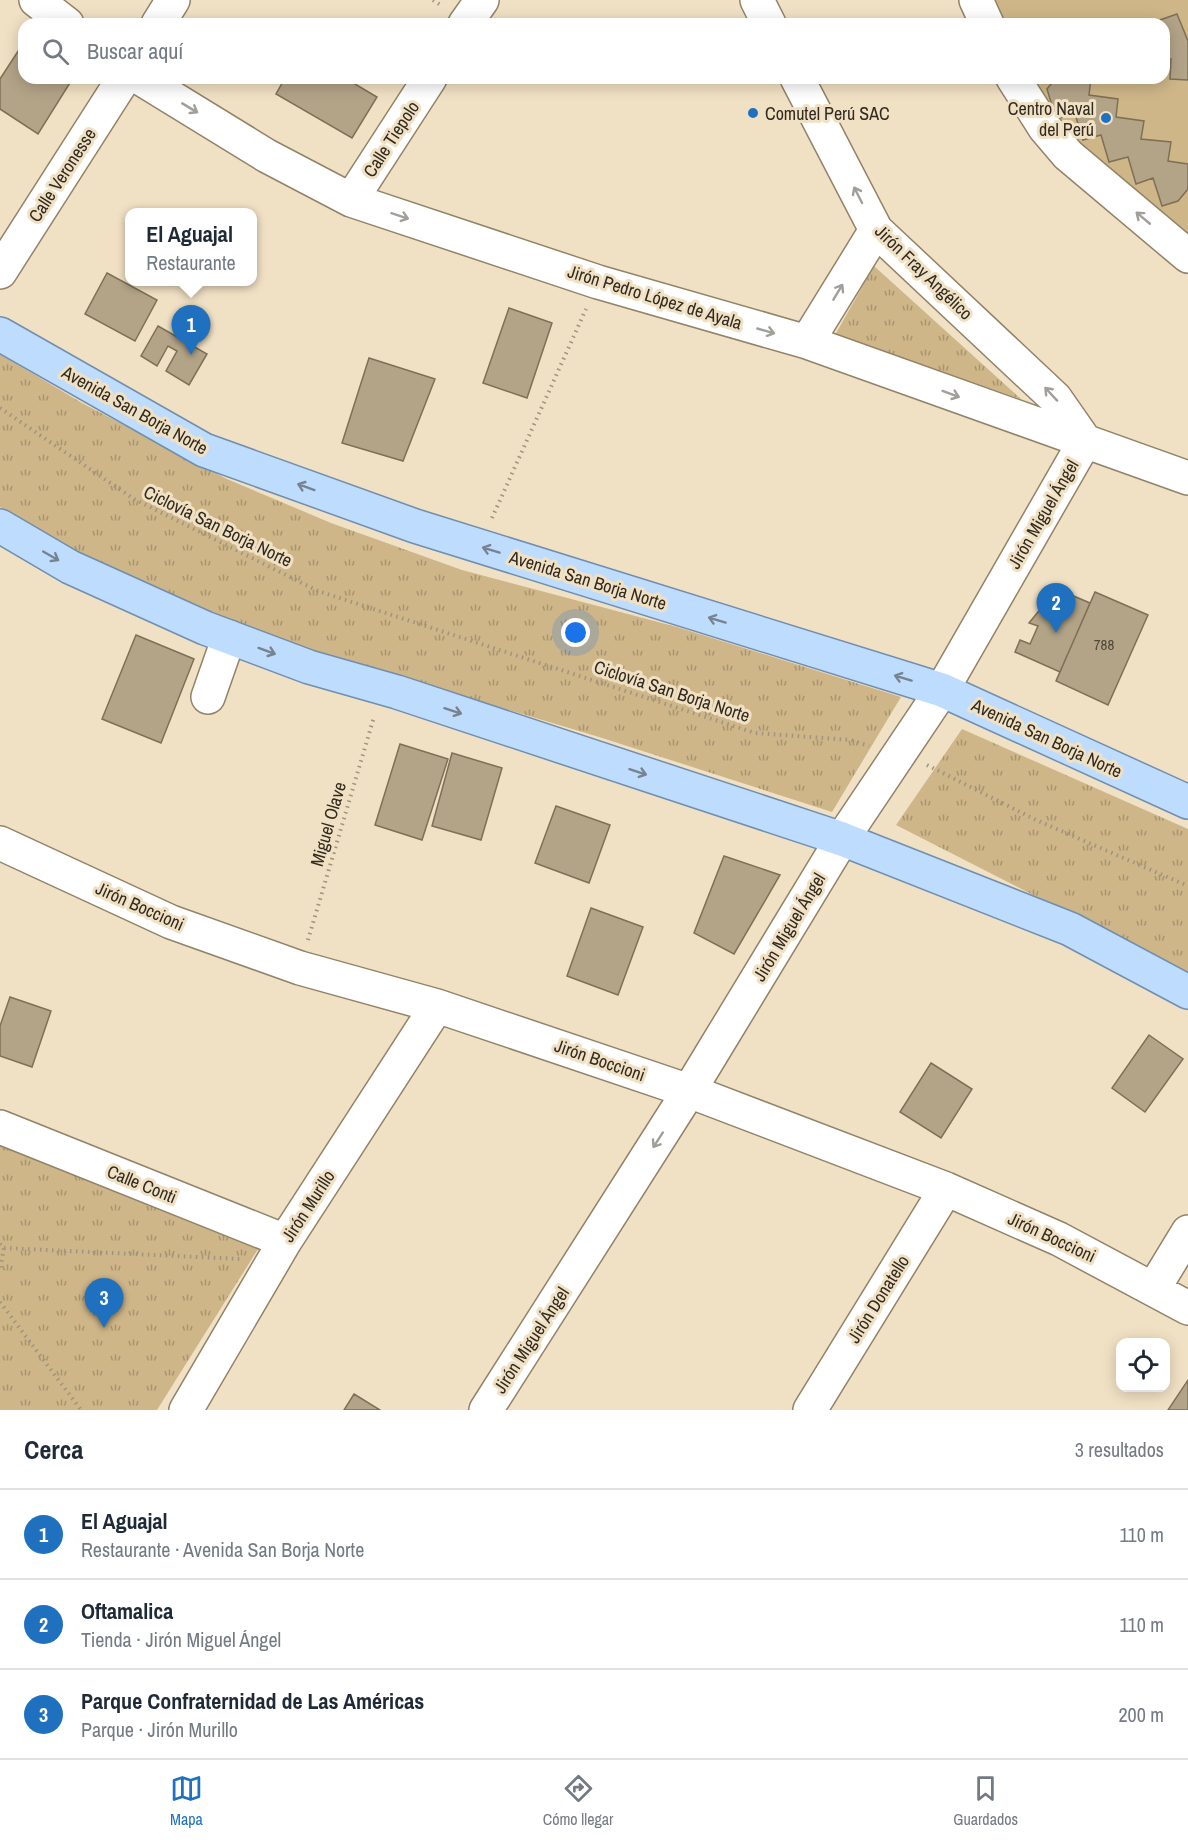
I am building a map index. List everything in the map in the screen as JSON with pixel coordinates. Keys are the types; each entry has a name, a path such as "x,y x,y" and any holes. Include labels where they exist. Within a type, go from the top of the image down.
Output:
{"main road":[{"name":"Avenida San Borja Norte","path":"0,334 204,450 415,526 942,690 1188,802"},
{"path":"0,526 70,567 143,602 229,637 309,667 382,688 842,839 1070,929 1188,992"}],"street":[{"path":"36,0 59,18"},
{"path":"162,18 173,0"},
{"path":"469,18 482,0"},
{"path":"757,0 766,18"},
{"path":"976,0 984,18"},
{"name":"Calle Veronesse","path":"0,272 120,84"},
{"name":"Jirón Pedro López de Ayala","path":"150,84 267,156 351,200 598,282 807,342 1188,478"},
{"name":"Calle Tiepolo","path":"351,200 426,84"},
{"name":"Jirón Fray Angélico","path":"800,84 876,230 1055,398 1085,441"},
{"path":"1017,84 1045,128 1068,155 1188,256"},
{"path":"807,342 876,230"},
{"name":"Jirón Miguel Ángel","path":"486,1410 690,1091 842,839 942,690 1085,441"},
{"path":"208,698 229,637"},
{"name":"Jirón Boccioni","path":"0,843 171,922 300,968 436,1006 690,1091 946,1189 1059,1239 1188,1308"},
{"name":"Jirón Murillo","path":"186,1410 285,1241 436,1006"},
{"name":"Calle Conti","path":"0,1127 285,1241"},
{"name":"Jirón Donatello","path":"810,1410 946,1189"},
{"path":"1154,1288 1188,1232"}],"path":[{"path":"479,546 598,282"},
{"name":"Ciclovía San Borja Norte","path":"0,408 134,499 318,591 755,733 851,740 901,754 935,768 1036,820 1188,886"},
{"name":"Miguel Olave","path":"300,968 382,688"},
{"path":"0,1244 4,1248 247,1259"},
{"path":"0,1269 4,1248"},
{"path":"0,1302 81,1410"}],"green space":[{"name":"Centro Naval del Perú","path":"960,0 1188,0 1188,268 1005,84 1170,84 1170,18 968,18"},
{"path":"874,266 1021,399 835,335"},
{"path":"0,354 82,403 227,479 331,523 462,570 677,627 901,697 832,812 599,737 265,637 94,564 0,507"},
{"path":"962,729 1188,829 1188,974 896,825"},
{"path":"0,1141 260,1246 157,1410 0,1410"}],"building":[{"path":"1177,14 1188,41 1188,80 1170,79 1170,18 1166,18"},
{"path":"18,51 18,84 69,84 38,134 0,109 0,79"},
{"path":"282,84 355,84 377,97 352,138 276,94"},
{"path":"1051,84 1090,84 1089,95 1118,99 1116,117 1144,121 1141,139 1171,142 1168,161 1188,164 1188,189 1178,201 1162,206 1153,178 1136,184 1128,157 1109,162 1101,135 1083,140 1075,114 1056,119 1047,89"},
{"path":"107,273 125,283 125,286 131,286 157,300 135,341 85,314"},
{"path":"509,308 552,323 527,398 483,383"},
{"path":"158,326 207,354 189,385 166,371 177,351 168,346 157,366 141,356"},
{"path":"369,358 435,379 403,461 342,443"},
{"path":"1057,589 1090,603 1060,672 1015,652 1020,640 1030,644 1038,626 1029,623"},
{"path":"1095,592 1148,615 1108,705 1056,681"},
{"path":"136,635 194,659 161,743 102,719"},
{"path":"400,744 448,759 422,840 375,825"},
{"path":"452,753 502,768 481,840 432,826"},
{"path":"556,806 610,825 589,883 535,863"},
{"path":"724,856 780,875 734,954 694,933"},
{"path":"591,908 643,927 618,995 567,976"},
{"path":"10,997 51,1011 32,1067 0,1056 0,1026"},
{"path":"1149,1035 1183,1059 1145,1112 1112,1088"},
{"path":"931,1063 972,1089 941,1138 900,1112"},
{"path":"1188,1380 1188,1410 1168,1410"},
{"path":"354,1394 380,1410 344,1410"}],"place":[{"name":"Comutel Perú SAC","path":"753,113"},
{"name":"Centro Naval del Perú","path":"1106,118"},
{"name":"El Aguajal","path":"191,355"},
{"name":"Oftamalica","path":"1056,633"},
{"name":"Parque Confraternidad de Las Américas","path":"104,1328"}]}
